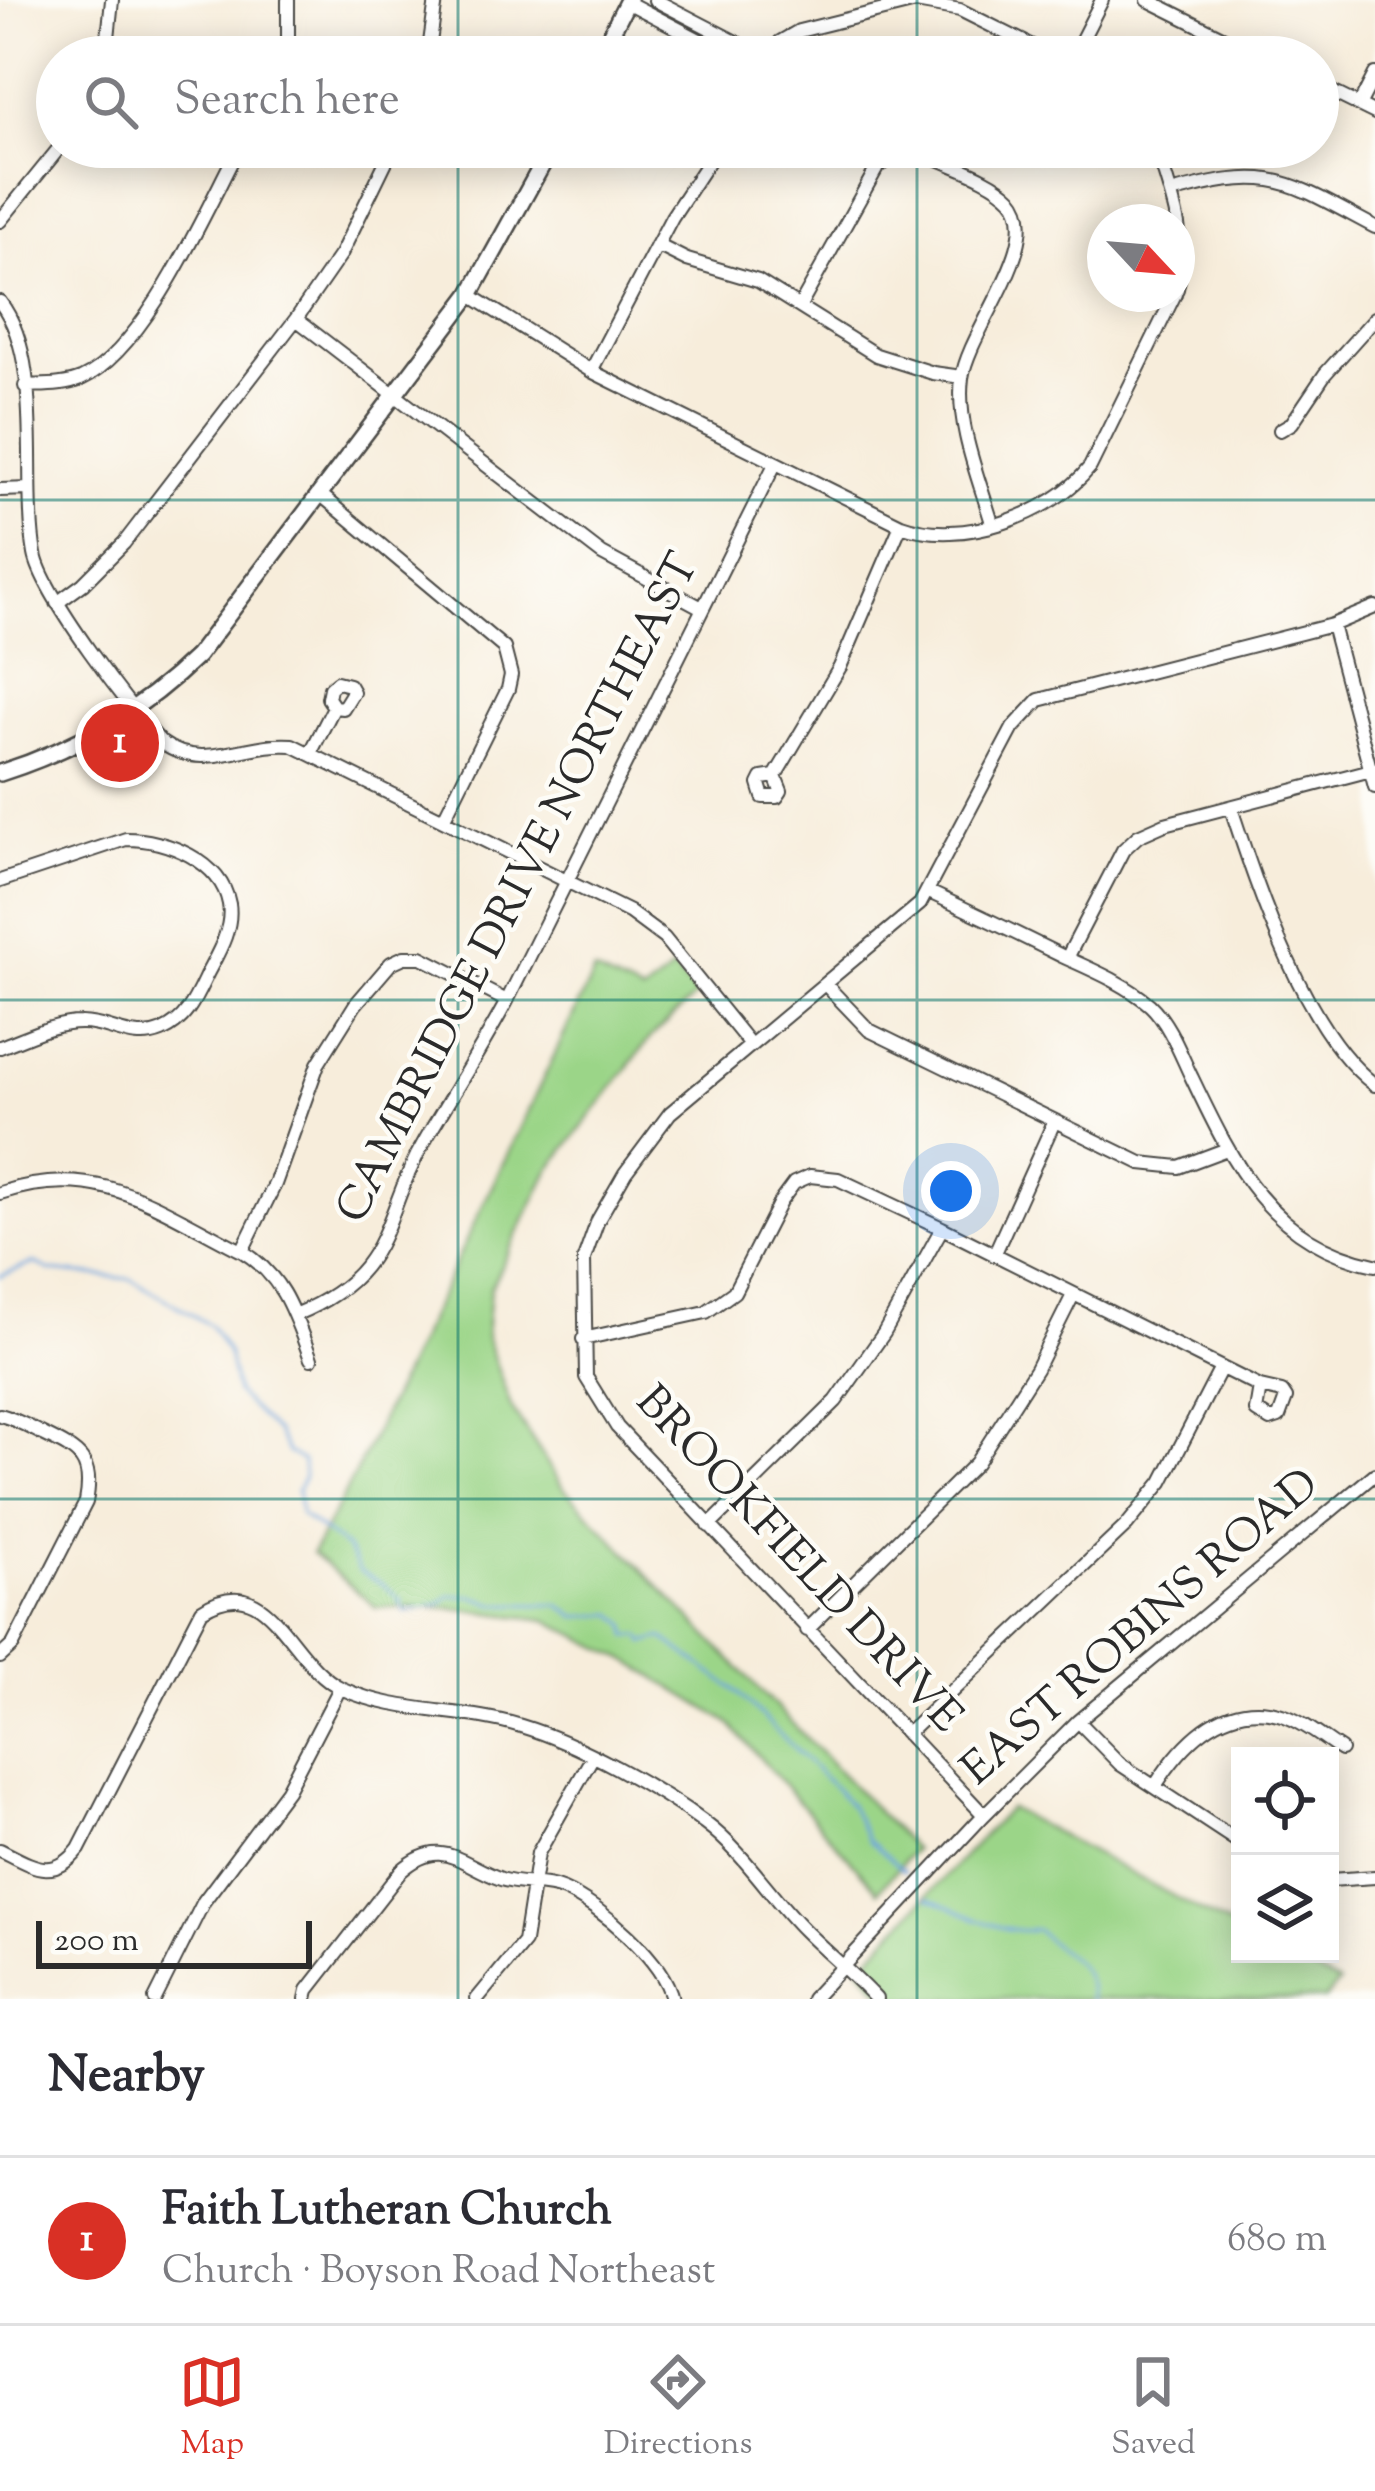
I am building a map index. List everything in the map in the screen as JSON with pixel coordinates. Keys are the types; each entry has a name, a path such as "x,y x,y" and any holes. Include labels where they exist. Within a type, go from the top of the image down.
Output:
{"main road":[{"path":"609,36 628,1"},
{"path":"0,772 83,742 135,709 196,656 470,295 540,168"}],"street":[{"path":"108,36 112,0"},
{"path":"288,0 289,36"},
{"path":"431,36 436,0"},
{"path":"655,0 725,36"},
{"path":"1084,36 1102,0"},
{"path":"1148,0 1220,36"},
{"path":"628,1 693,36"},
{"path":"788,36 845,12 902,3 947,6 1010,36"},
{"path":"1359,105 1375,74"},
{"path":"1339,95 1375,113"},
{"path":"0,221 43,168"},
{"path":"26,386 84,378 121,347 160,294 228,168"},
{"path":"57,603 124,543 296,319 340,254 383,168"},
{"path":"591,371 657,245 705,168"},
{"path":"800,306 879,168"},
{"path":"957,168 1010,196 1023,225 1017,253 976,331 962,377 964,412 992,523"},
{"path":"1163,168 1173,204"},
{"path":"1171,194 1224,178 1258,176 1299,188 1375,226"},
{"path":"657,245 687,260 758,281 876,355 933,374 962,377"},
{"path":"470,295 591,371 901,525 937,534 1052,504 1077,483 1090,467 1166,312"},
{"path":"0,302 22,348 34,551 44,584 162,743 183,755 213,757 277,743 310,752 614,904 650,924 664,938 749,1043"},
{"path":"1280,430 1292,422 1324,374 1375,318"},
{"path":"296,319 602,554 702,608"},
{"name":"CAMBRIDGE DRIVE NORTHEAST","path":"294,1315 343,1290 383,1242 426,1138 471,1069 507,1001 775,464"},
{"path":"0,490 30,489"},
{"path":"320,494 504,648 509,661 508,689 444,818"},
{"path":"775,776 840,667 901,525"},
{"name":"BROOKFIELD DRIVE","path":"984,1815 616,1427 586,1377 584,1259 598,1220 670,1113 749,1043 908,917 929,892 1013,728 1039,700 1333,625 1375,607"},
{"path":"1333,625 1375,787"},
{"path":"310,752 334,707"},
{"path":"1067,958 1112,866 1138,836 1165,824 1372,770"},
{"path":"1231,808 1288,957 1340,1053 1375,1085"},
{"path":"0,881 126,838 145,839 207,868 223,889 229,918 226,937 193,1003 174,1024 140,1036 78,1023 0,1047"},
{"path":"929,892 1120,984 1154,1009 1245,1179 1281,1220 1318,1244 1375,1265"},
{"path":"242,1251 275,1184 317,1064 355,1005 391,962 421,958 507,1001"},
{"path":"825,984 869,1030 1141,1163 1160,1167 1196,1163 1226,1149"},
{"path":"994,1255 1054,1122"},
{"path":"583,1339 706,1312 734,1292 780,1202 794,1184 810,1176 838,1179 1260,1387"},
{"path":"0,1193 29,1183 102,1183 242,1251 274,1276 311,1359"},
{"path":"709,1526 836,1401 884,1333 942,1228"},
{"path":"808,1630 976,1463 1036,1370 1073,1294"},
{"path":"907,1734 1127,1525 1162,1482 1221,1368"},
{"path":"0,1415 74,1449 86,1464 90,1482 86,1502 13,1645 0,1657"},
{"name":"EAST ROBINS ROAD","path":"812,1999 1078,1720 1375,1474"},
{"path":"0,1850 45,1870 67,1864 202,1610 219,1600 238,1597 259,1604 295,1648 340,1688 378,1701 519,1725 592,1756 706,1824 801,1928 877,1999"},
{"path":"155,1999 204,1900 287,1790 340,1688"},
{"path":"1155,1786 1192,1735 1227,1717 1247,1713 1284,1715 1341,1750"},
{"path":"1078,1720 1120,1763 1231,1837"},
{"path":"477,1999 524,1942 538,1853 592,1756"},
{"path":"306,1999 308,1990 401,1871 418,1856 442,1852 504,1880 562,1888 641,1947 667,1977 672,1999"},
{"path":"1339,1879 1375,1877"}],"green space":[{"path":"673,969 697,995 651,1037 550,1169 490,1289 486,1336 511,1407 562,1486 914,1849 878,1891 728,1722 630,1662 546,1620 452,1608 376,1607 312,1554 355,1474 594,972 643,994"},
{"path":"1009,1808 1231,1927 1231,1963 1299,1963 1338,1984 1325,1999 888,1999 860,1967"}],"waterway":[{"path":"0,1276 34,1263 51,1271 131,1279 210,1325 228,1354 236,1393 277,1433 287,1452 303,1462 304,1477 297,1490 301,1515 347,1549 359,1571 384,1585 405,1612 440,1604 450,1596 473,1596 495,1604 559,1605 576,1617 614,1614 627,1625 628,1636 641,1636 645,1643 663,1638 735,1690 837,1791 868,1840 904,1871"},
{"path":"928,1898 996,1926 1037,1930 1080,1967 1090,1999"}],"place":[{"name":"Faith Lutheran Church","path":"120,743"}]}
